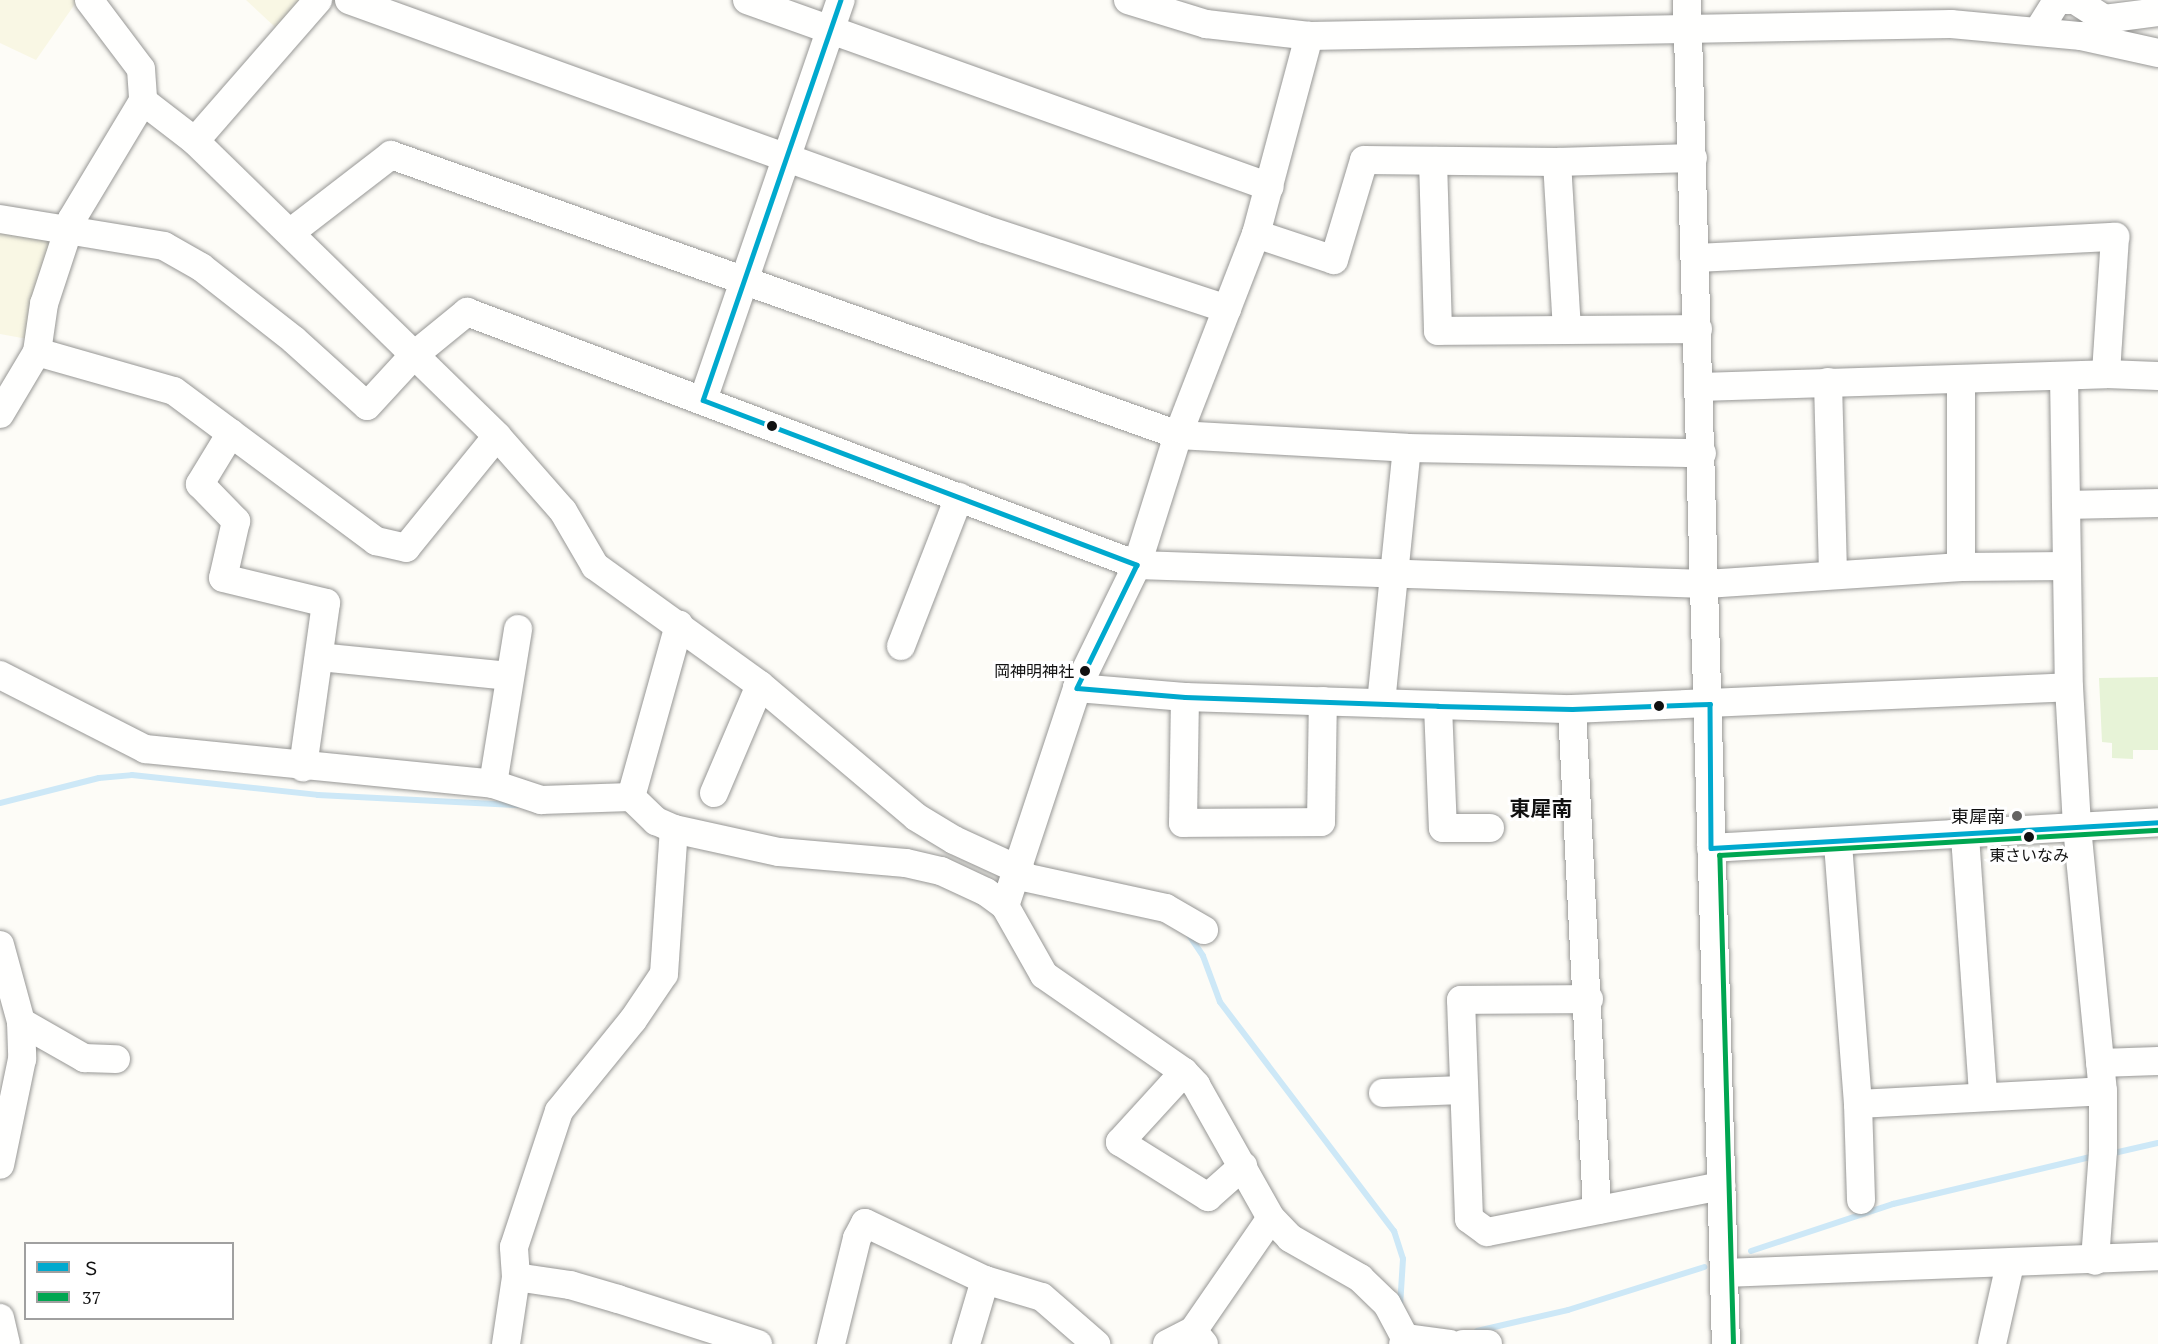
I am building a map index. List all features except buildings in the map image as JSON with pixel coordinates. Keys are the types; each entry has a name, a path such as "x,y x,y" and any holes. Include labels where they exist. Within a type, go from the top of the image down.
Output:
{"street":[{"path":"0,414 37,352 44,304 69,230 143,101 141,69 89,0"},
{"path":"195,141 318,0"},
{"path":"349,0 786,155 984,229 1227,309"},
{"path":"747,0 1270,187"},
{"path":"703,400 841,0"},
{"path":"1128,0 1206,24 1309,36 1951,24 2081,36 2158,53"},
{"path":"1687,0 1710,704 1711,848 1726,1344"},
{"path":"2038,31 2057,0 2075,0 2104,19 2158,12"},
{"path":"1005,906 1077,688 1137,565 1178,435 1256,234 1309,36"},
{"path":"143,101 195,141 291,232 413,356 497,436 563,511 595,566 680,624 760,685 916,817 954,840 1017,869 1028,879 1166,908 1204,930"},
{"path":"291,232 391,155 1178,435 1407,448 1702,453"},
{"path":"1256,234 1334,260 1364,160 1557,162 1693,158"},
{"path":"1433,161 1438,331 1698,328"},
{"path":"1557,162 1567,330"},
{"path":"0,219 164,246 201,267 294,340 367,406 413,356 467,312 1137,565 1392,576 1706,584 1961,567 2067,566"},
{"path":"1696,258 2115,237 2106,374"},
{"path":"37,352 174,391 376,541 406,548 497,436"},
{"path":"1700,387 2106,374 2158,376"},
{"path":"2064,376 2068,687 2077,827 2101,1077 2103,1151 2095,1261"},
{"path":"1961,379 1961,567"},
{"path":"1828,382 1833,574"},
{"path":"231,433 200,484 236,521 223,578 326,603 303,767"},
{"path":"1381,703 1392,576 1407,448"},
{"path":"901,646 959,497"},
{"path":"2066,505 2158,503"},
{"path":"631,797 680,624"},
{"path":"493,784 508,676 519,629"},
{"path":"319,657 508,676"},
{"path":"0,675 145,749 303,767 493,784 541,800 631,797 656,821 674,829 779,852 853,856 923,867 986,892 1005,906 1044,975 1184,1072 1196,1085 1271,1218 1290,1238 1360,1278 1387,1304 1404,1341 1450,1344"},
{"path":"714,793 760,685"},
{"path":"1077,688 1185,697 1572,710 2068,687"},
{"path":"1185,697 1183,823 1321,822 1323,701"},
{"path":"1438,706 1443,828 1490,828"},
{"path":"1572,710 1589,999 1597,1210"},
{"path":"1711,848 1838,844 2158,822"},
{"path":"506,1344 516,1278 514,1247 559,1110 633,1020 663,974 674,829"},
{"path":"1965,836 1983,1096"},
{"path":"1838,844 1858,1104 1861,1200"},
{"path":"0,945 21,1022 22,1059 0,1165"},
{"path":"1589,999 1461,1000 1462,1089 1468,1219 1487,1232 1722,1186"},
{"path":"21,1022 84,1058 116,1059"},
{"path":"1858,1104 1983,1096 2101,1077 2158,1061"},
{"path":"1184,1072 1120,1142 1208,1197 1243,1166"},
{"path":"1383,1093 1462,1089"},
{"path":"1167,1344 1199,1338 1271,1218"},
{"path":"831,1344 857,1238 865,1223 986,1280 1042,1297 1096,1344"},
{"path":"1725,1273 2095,1261 2158,1256"},
{"path":"1992,1344 2010,1264"},
{"path":"516,1278 608,1296 758,1344"},
{"path":"966,1344 986,1280"},
{"path":"0,1318 6,1344"},
{"path":"1463,1344 1488,1344"}],"shaded area":[{"path":"0,0 77,1 36,60 0,43"},
{"path":"246,0 301,0 275,27"},
{"path":"0,224 52,235 33,340 0,334"}],"green space":[{"path":"2158,677 2158,750 2133,750 2133,759 2112,758 2112,743 2102,742 2099,678"}],"waterway":[{"path":"0,803 99,778 132,775 318,795 518,805"},
{"path":"1189,935 1203,956 1220,1002 1394,1231 1403,1259 1400,1307"},
{"path":"2114,1153 2158,1143"},
{"path":"1751,1251 1893,1204 2091,1157"},
{"path":"1477,1331 1568,1310 1704,1267"}],"transit line":[{"name":"Ｓ","path":"841,0 703,400 1137,565 1077,688 1185,697 1438,706 1572,709 1710,704 1711,848 2158,822"},
{"name":"37","path":"1733,1344 1719,855 2158,830"}],"place":[{"name":"岡神明神社","path":"1085,671"},
{"name":"東犀南","path":"2017,816"},
{"name":"東さいなみ","path":"2029,837"}],"district":[{"name":"東犀南","path":"1541,808"}]}
